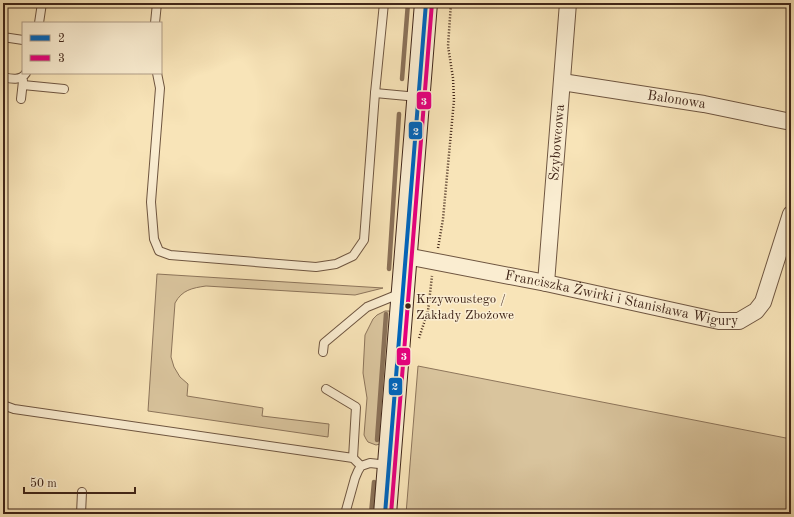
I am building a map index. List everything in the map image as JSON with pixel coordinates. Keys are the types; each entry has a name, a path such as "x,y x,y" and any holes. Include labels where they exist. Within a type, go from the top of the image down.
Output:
{"street":[{"path":"385,514 426,3"},
{"name":"Szybowcowa","path":"546,283 568,3"},
{"name":"Balonowa","path":"562,82 704,104 791,122"},
{"name":"Franciszka Żwirki i Stanisława Wigury","path":"406,256 546,283 719,321 739,321 756,311 763,302 791,214"}],"lane":[{"path":"39,22 42,3"},
{"path":"155,22 157,3"},
{"path":"157,74 160,88 151,202 154,240 159,251 170,255 316,267 336,264 353,256 364,240 375,93 384,3"},
{"path":"3,37 22,40"},
{"path":"3,78 16,79 25,75"},
{"path":"21,99 25,75"},
{"path":"23,85 64,89"},
{"path":"375,93 419,97"},
{"path":"323,352 324,343 367,307 394,296 403,297"},
{"path":"326,389 356,407 353,458"},
{"path":"3,405 22,410 353,458 361,466"},
{"path":"345,514 355,478 361,466 370,463 389,465"},
{"path":"81,514 82,492"}],"path":[{"path":"3,9 13,3"},
{"path":"417,341 428,312 430,285 443,219 454,100 453,78 448,46 451,3"}],"shaded area":[{"path":"157,274 383,288 355,295 206,286 184,292 175,303 171,357 174,367 180,377 188,384 187,396 263,408 262,416 329,424 328,437 148,411"},
{"path":"385,311 389,311 394,314 380,444 376,445 368,442 364,435 367,398 363,373 365,335 373,319"},
{"path":"418,366 791,439 791,514 406,514"}],"waterway":[{"path":"402,79 408,3"},
{"path":"389,269 399,114"},
{"path":"377,440 386,314"},
{"path":"371,514 374,482"}],"transit line":[{"name":"2","path":"385,514 426,3"},
{"name":"3","path":"391,514 432,3"}],"place":[{"name":"Krzywoustego / Zakłady Zbożowe","path":"408,306"}]}
